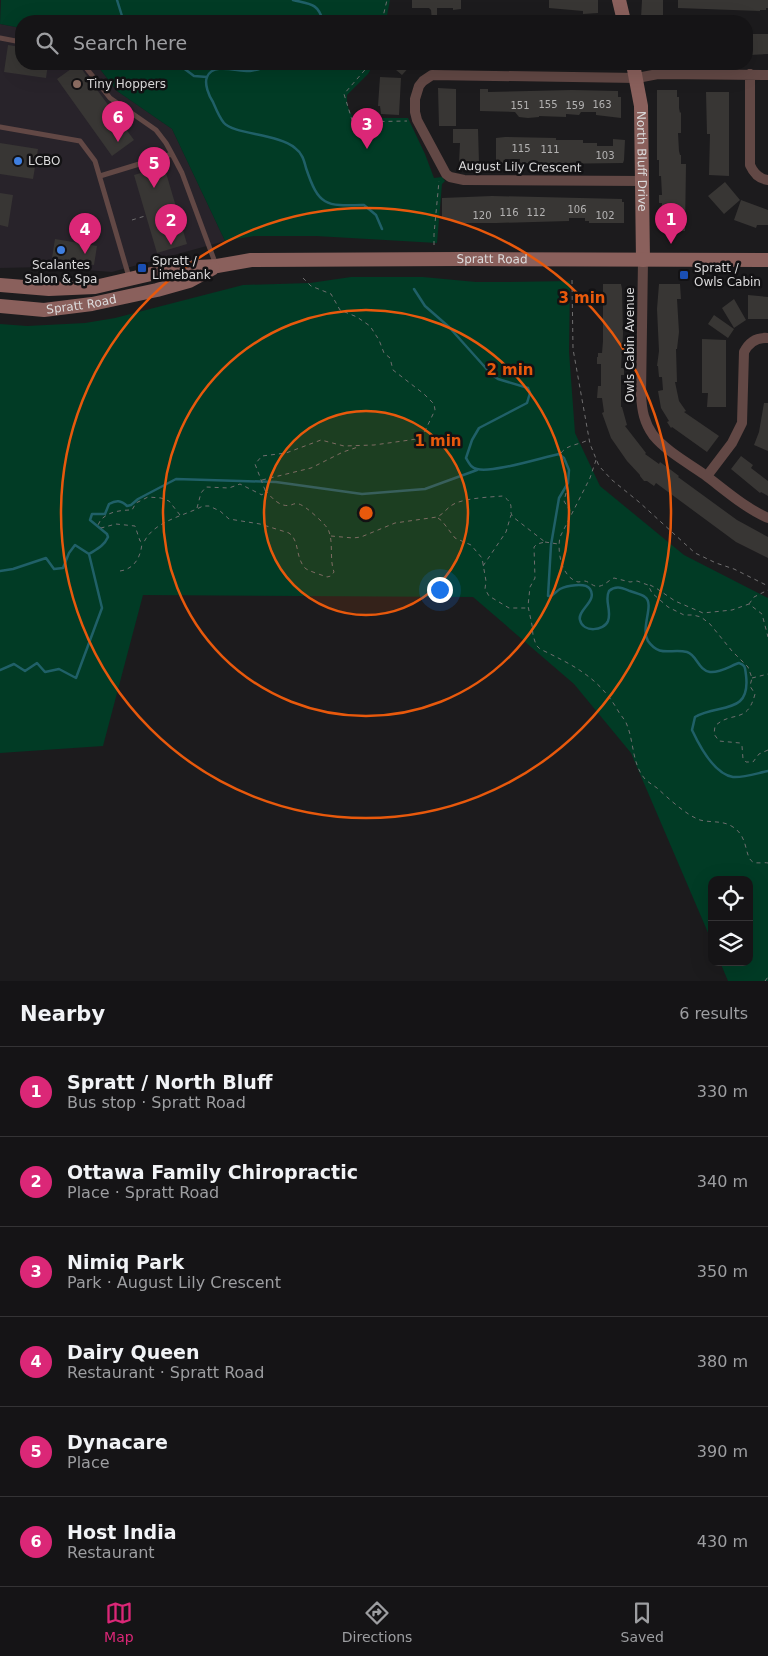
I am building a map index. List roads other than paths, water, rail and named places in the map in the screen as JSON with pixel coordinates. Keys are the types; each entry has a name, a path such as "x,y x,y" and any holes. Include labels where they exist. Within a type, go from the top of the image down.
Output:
{"street":[{"path":"619,0 623,15"},
{"name":"North Bluff Drive","path":"634,70 641,106 643,260"},
{"name":"August Lily Crescent","path":"642,181 464,180 450,177 446,174 417,120 414,106 417,92 422,81 432,75 636,78 658,74 768,75"},
{"path":"750,74 750,166 758,177 768,180"},
{"name":"Spratt Road","path":"0,285 40,289 78,289 130,280 177,268 217,266 264,260 768,260"},
{"name":"Owls Cabin Avenue","path":"643,260 641,395 644,418 659,441 752,510 768,518"},
{"name":"Spratt Road","path":"0,306 44,310 108,302 190,281 217,266"},
{"path":"707,476 732,442 742,423 744,352 746,347 754,340 768,338"}],"lane":[{"path":"0,38 15,41"},
{"path":"88,70 110,98 156,130 166,143 182,173 217,266"},
{"path":"0,127 80,141 95,161 130,280"},
{"path":"100,176 172,154"}],"waterway":[{"path":"117,0 122,15"},
{"path":"293,0 312,5 321,15"},
{"path":"186,70 194,76 207,77"},
{"path":"215,70 210,72 207,77 207,90 224,123 237,130 288,143 302,157 315,190 320,197 332,204 364,205 376,215 382,229"},
{"path":"236,70 254,70"},
{"path":"414,289 425,306 449,327 492,375 498,379 528,388 530,393 527,403 479,428 472,440 466,458 470,465 484,470 559,454 564,458 569,470 568,483 559,498 551,545 548,596 551,596 560,589 575,585 588,587 592,593 591,598 581,613 580,620 585,627 598,629 608,621 607,598 609,591 614,588 624,589 648,600 646,636 652,646 661,651 687,652 706,671 710,672 739,663 743,665 746,675 746,688 743,697 738,703 731,706 695,717 692,730 708,758 726,775 741,777 768,771"},
{"path":"0,571 13,569 46,558 54,569 63,568 69,553 75,545 89,554 100,547 108,537 90,520 92,514 105,514 109,504 118,501 127,506 131,505 138,499 176,479 276,482 362,494 425,489 477,470"},
{"path":"0,670 14,664 25,671 37,663 45,672 59,669 76,678 102,608 89,554"}],"place":[{"name":"Tiny Hoppers","path":"77,84"},
{"name":"Host India","path":"118,142"},
{"name":"Nimiq Park","path":"367,149"},
{"name":"LCBO","path":"18,161"},
{"name":"Dynacare","path":"154,188"},
{"name":"Spratt / North Bluff","path":"671,244"},
{"name":"Ottawa Family Chiropractic","path":"171,245"},
{"name":"Scalantes Salon & Spa","path":"61,250"},
{"name":"Dairy Queen","path":"85,254"},
{"name":"Spratt / Limebank","path":"142,268"},
{"name":"Spratt / Owls Cabin","path":"684,275"}]}
